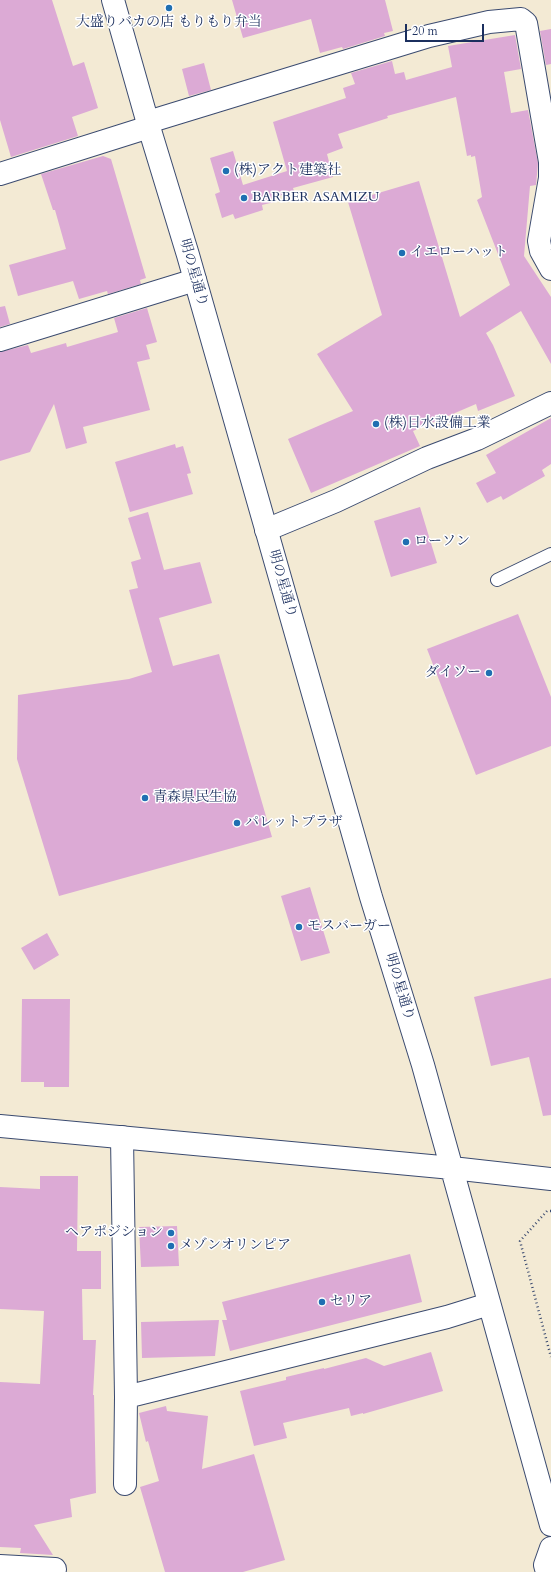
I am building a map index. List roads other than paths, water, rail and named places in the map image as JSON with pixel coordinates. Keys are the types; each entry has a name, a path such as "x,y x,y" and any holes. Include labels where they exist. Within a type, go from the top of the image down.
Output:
{"street":[{"name":"明の星通り","path":"113,0 148,124 195,280 369,890 423,1065 551,1526"},
{"path":"0,174 148,124 429,36 489,22 521,19 526,23 550,162 550,178 539,241 541,251 551,269"},
{"path":"0,340 195,280"},
{"path":"266,530 336,501 427,458 477,439 551,403"},
{"path":"0,1126 452,1168 551,1179"},
{"path":"122,1137 126,1398 125,1484"},
{"path":"126,1398 490,1304"},
{"path":"547,1572 545,1565 551,1548"},
{"path":"0,1566 55,1569"}],"lane":[{"path":"497,580 551,554"}],"place":[{"name":"大盛りバカの店 もりもり弁当","path":"169,8"},
{"name":"(株)アクト建築社","path":"226,171"},
{"name":"BARBER ASAMIZU","path":"244,198"},
{"name":"イエローハット","path":"402,253"},
{"name":"(株)日水設備工業","path":"376,424"},
{"name":"ローソン","path":"406,542"},
{"name":"ダイソー","path":"489,673"},
{"name":"青森県民生協","path":"145,798"},
{"name":"パレットプラザ","path":"237,823"},
{"name":"モスバーガー","path":"299,927"},
{"name":"ヘアポジション","path":"171,1233"},
{"name":"メゾンオリンピア","path":"171,1246"},
{"name":"セリア","path":"322,1302"}]}
